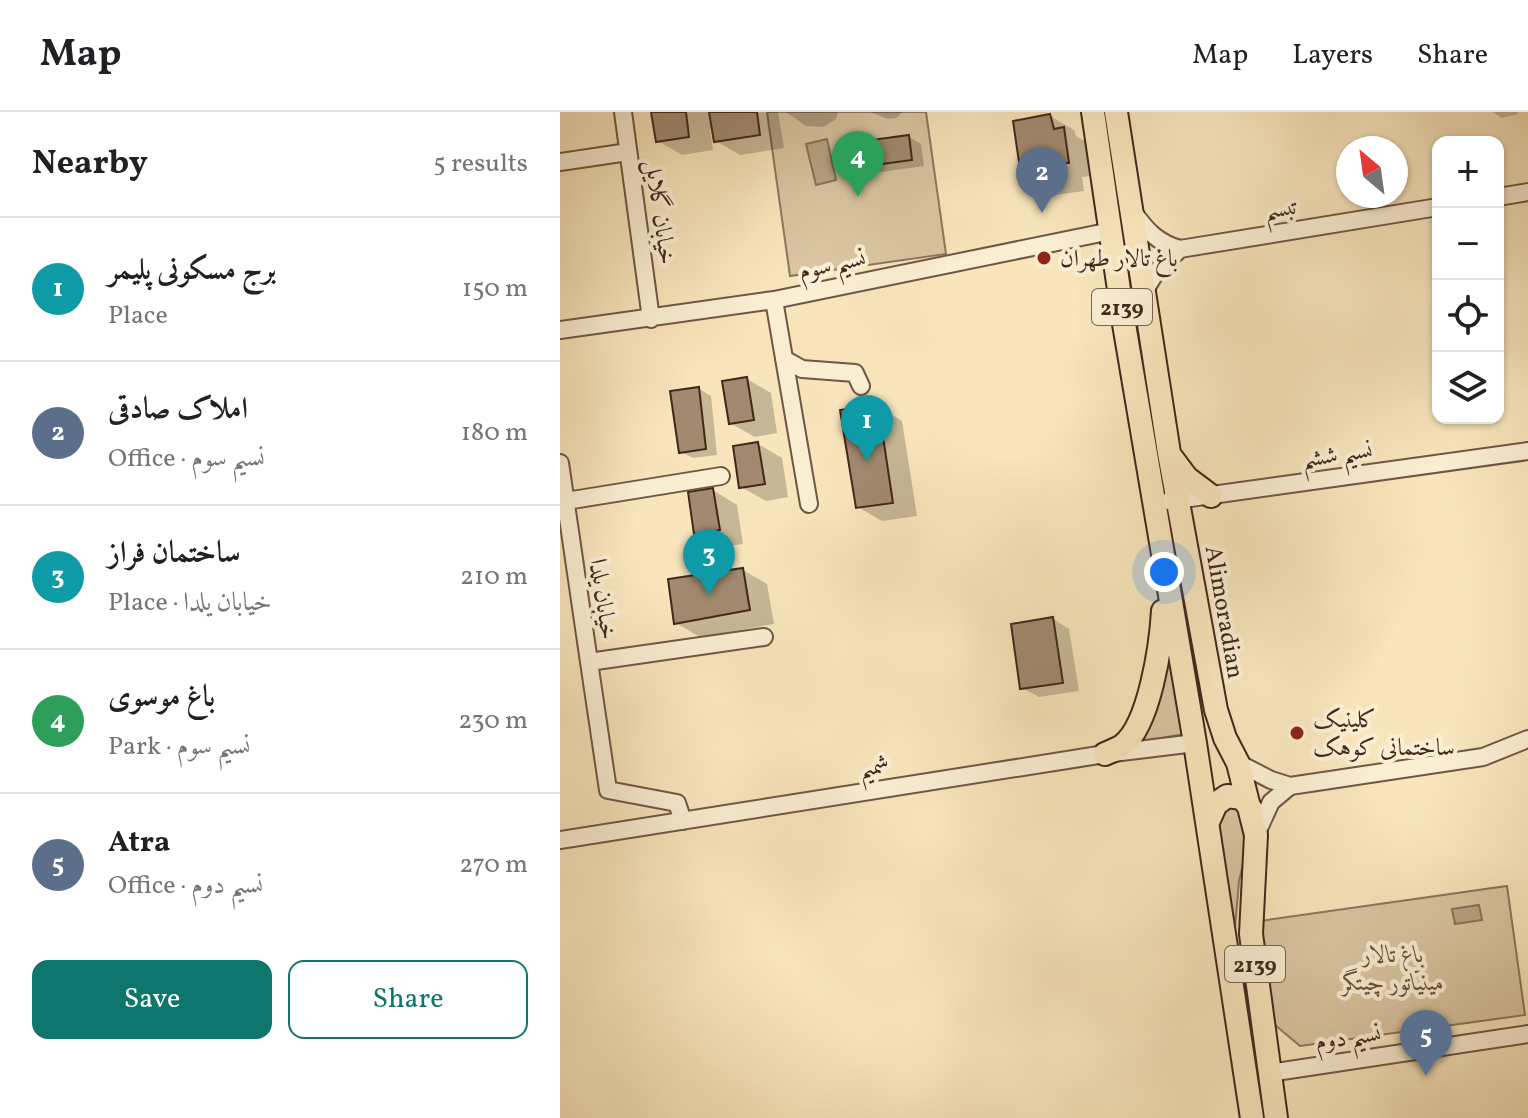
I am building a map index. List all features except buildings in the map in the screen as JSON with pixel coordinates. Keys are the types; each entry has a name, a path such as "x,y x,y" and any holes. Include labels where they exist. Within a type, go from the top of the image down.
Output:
{"main road":[{"name":"2139","path":"1093,112 1153,502 1195,743"},
{"name":"Alimoradian","path":"1116,112 1169,453 1216,710 1225,738 1238,763 1256,835 1251,934 1276,1118"},
{"path":"1169,453 1187,478 1211,496"},
{"path":"1105,754 1123,745 1136,728 1152,685 1162,639 1166,578"},
{"path":"1195,743 1208,822"},
{"path":"1208,822 1216,804 1227,796 1242,798 1251,809"},
{"name":"2139","path":"1208,822 1252,1118"}],"street":[{"name":"خیابان گلایل","path":"623,112 651,319"},
{"path":"560,162 628,152"},
{"path":"1504,196 1528,192"},
{"name":"تبسم","path":"1180,249 1432,208"},
{"path":"1131,209 1153,237 1165,245 1180,249"},
{"name":"نسیم سوم","path":"560,330 774,300 1111,231"},
{"path":"1144,292 1156,272 1180,249"},
{"path":"774,300 809,504"},
{"path":"784,359 802,369 855,373 861,386"},
{"name":"نسیم ششم","path":"1153,502 1528,451"},
{"name":"خیابان یلدا","path":"560,463 589,662 764,637"},
{"path":"566,501 721,476"},
{"path":"589,662 608,790 677,803 683,821"},
{"path":"1238,763 1261,776 1290,786 1483,757 1528,739"},
{"name":"شمیم","path":"560,840 1105,754 1195,743"},
{"path":"1256,835 1271,802 1290,786"},
{"name":"نسیم دوم","path":"1269,1073 1528,1034"}],"green space":[{"path":"767,112 926,112 946,254 790,276"},
{"path":"1102,112 1109,112 1164,470 1157,473"},
{"path":"1168,635 1184,734 1139,742"},
{"path":"1231,801 1253,822 1239,881 1235,928 1217,815"},
{"name":"باغ تالار مینیاتور چیتگر","path":"1507,886 1525,1015 1300,1046 1275,1025 1260,921"}],"shaded area":[{"path":"827,139 836,180 816,185 806,144"},
{"path":"1479,905 1482,920 1455,924 1452,909"}],"place":[{"name":"باغ موسوی","path":"858,197"},
{"name":"املاک صادقی","path":"1042,213"},
{"name":"باغ تالار طهران","path":"1044,258"},
{"name":"برج مسکونی پلیمر","path":"867,461"},
{"name":"ساختمان فراز","path":"709,595"},
{"name":"کلینیک ساختمانی کوهک","path":"1297,733"},
{"name":"Atra","path":"1426,1076"}]}
